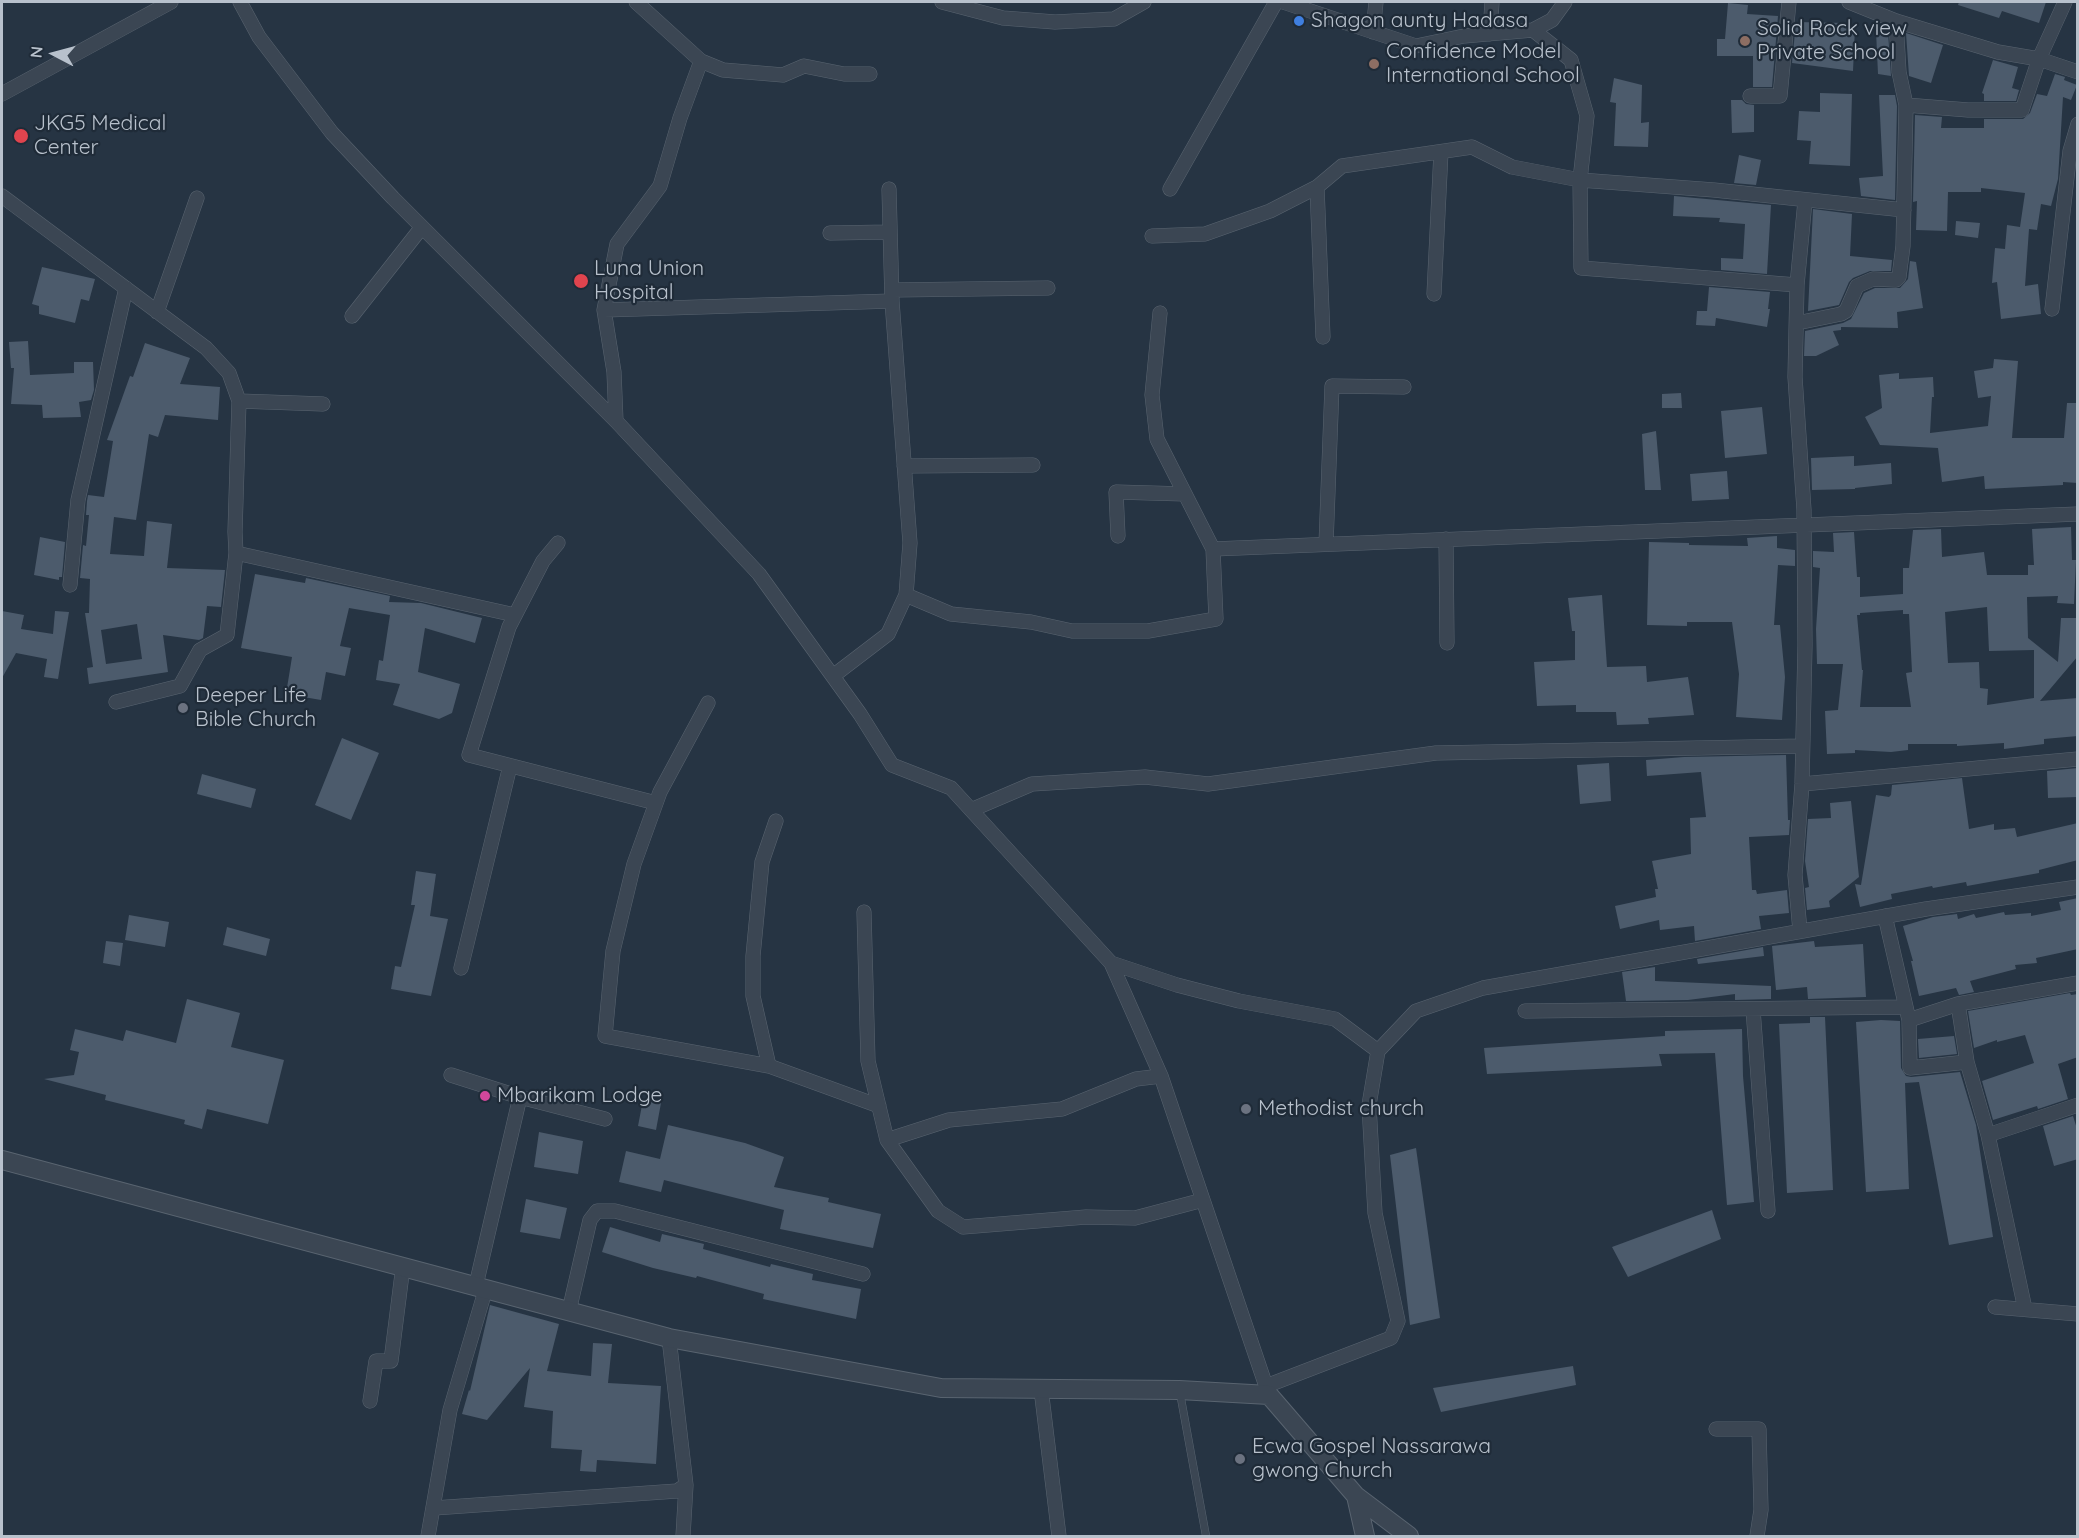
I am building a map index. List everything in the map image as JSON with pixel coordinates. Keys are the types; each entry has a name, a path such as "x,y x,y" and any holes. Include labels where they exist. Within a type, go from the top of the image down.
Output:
{"street":[{"path":"2,94 171,2"},
{"path":"240,2 259,37 332,133 422,227 616,421 759,574 860,714 892,765 951,788 1111,963 1161,1076 1268,1390 1356,1496 1408,1536"},
{"path":"636,2 701,61 723,70 783,75 804,66 844,74 870,74"},
{"path":"942,2 1003,18 1055,22 1114,19 1144,2"},
{"path":"1170,189 1276,2"},
{"path":"1283,2 1416,46 1464,36 1533,30 1552,20 1565,2"},
{"path":"1373,32 1376,2"},
{"path":"1490,34 1492,2"},
{"path":"1750,96 1780,96 1789,2"},
{"path":"1839,2 1855,5 1896,21 1998,52 2040,59 2078,72"},
{"path":"1906,105 1968,111 2022,110 2040,59 2065,2"},
{"path":"1797,323 1846,311 1857,286 1863,283 1873,279 1898,279 1903,246 1906,105 1899,72 1896,21"},
{"path":"1533,30 1571,60 1587,116 1580,180 1581,268 1797,285"},
{"path":"616,421 614,372 604,310 617,244 660,186 680,118 701,61"},
{"path":"2052,309 2070,152 2078,124"},
{"path":"1152,236 1205,234 1270,211 1317,187 1342,166 1472,147 1512,167 1580,180 1714,190 1904,210"},
{"path":"1434,294 1441,152"},
{"path":"1317,187 1323,337"},
{"path":"833,676 888,634 906,595 910,543 892,295 889,189"},
{"path":"2,196 206,348 230,373 239,401 235,532 237,553 227,635 200,650 180,686 116,702"},
{"path":"157,312 197,198"},
{"path":"1800,931 1795,874 1802,784 1804,525 1795,377 1797,285 1805,201"},
{"path":"352,315 422,227"},
{"path":"830,233 890,232"},
{"path":"70,585 78,500 126,288"},
{"path":"604,310 1047,288"},
{"path":"906,595 951,614 1031,622 1072,630 1148,631 1216,619 1212,549 1157,439 1152,395 1160,313"},
{"path":"1326,544 1332,386 1404,387"},
{"path":"239,401 323,404"},
{"path":"904,466 1033,465"},
{"path":"1118,536 1116,492 1185,494"},
{"path":"1212,549 2078,514"},
{"path":"1446,539 1447,643"},
{"path":"558,543 543,561 509,627 469,754 656,803"},
{"path":"237,553 515,615"},
{"path":"708,703 656,803 634,864 613,951 605,1036 769,1066 879,1106"},
{"path":"971,810 1032,784 1145,777 1208,784 1436,753 1802,746"},
{"path":"1802,784 2078,759"},
{"path":"462,968 510,766"},
{"path":"769,1066 753,996 753,956 762,862 776,821"},
{"path":"2,1160 669,1338 941,1388 1268,1390 1391,1338 1398,1321 1375,1213 1369,1105 1378,1051 1416,1011 1483,988 1885,916 2078,887"},
{"path":"864,912 868,1061 887,1140 938,1211 963,1227 1086,1217 1135,1218 1203,1200"},
{"path":"1885,916 1907,1013 1910,1068 1967,1062"},
{"path":"1111,963 1177,985 1239,1001 1335,1019 1378,1051"},
{"path":"1525,1011 1753,1009 1907,1013 2078,983"},
{"path":"1958,1004 1967,1062 1988,1136 2025,1310"},
{"path":"1753,1009 1768,1211"},
{"path":"451,1075 520,1097 605,1119"},
{"path":"887,1140 949,1120 1062,1108 1136,1078 1161,1076"},
{"path":"428,1536 450,1410 481,1287 520,1097"},
{"path":"1988,1136 2078,1105"},
{"path":"569,1311 590,1220 597,1211 615,1211 863,1274"},
{"path":"370,1401 376,1360 391,1361 403,1266"},
{"path":"1995,1307 2076,1317"},
{"path":"669,1338 686,1485 682,1536"},
{"path":"1041,1389 1059,1536"},
{"path":"1716,1429 1759,1429 1761,1510 1757,1536"},
{"path":"434,1508 677,1491 686,1485"},
{"path":"1356,1496 1365,1536"}],"lane":[{"path":"1179,1390 1206,1536"}],"building":[{"path":"1959,2 2046,2 2039,23 2002,11 1999,18 1958,5"},
{"path":"1728,3 1748,5 1747,14 1778,16 1772,87 1753,87 1753,56 1717,56 1717,39 1725,39"},
{"path":"1796,22 1847,23 1847,27 1855,27 1853,71 1792,63"},
{"path":"1876,31 1888,32 1891,76 1878,74"},
{"path":"1906,33 1943,45 1931,83 1909,76"},
{"path":"1993,60 2018,67 2012,88 2019,90 2016,101 1984,101 1982,93"},
{"path":"2055,74 2077,85 2071,100 2063,97 2058,179 2051,206 2041,204 2037,230 2029,229 2025,286 2038,284 2041,314 2001,319 1997,282 1992,283 1995,248 2005,249 2007,225 2020,227 2025,193 1981,188 1981,192 1948,192 1947,231 1916,230 1917,201 1913,202 1915,115 1942,117 1941,128 1984,128 1984,119 2023,119 2030,113 2037,94 2047,96"},
{"path":"1614,78 1642,85 1641,123 1649,122 1648,147 1614,146 1616,103 1610,102"},
{"path":"1820,93 1852,94 1850,166 1809,164 1811,141 1797,140 1799,111 1820,112"},
{"path":"1879,95 1895,95 1897,106 1895,200 1861,196 1859,178 1883,176"},
{"path":"1731,100 1742,100 1746,104 1754,105 1754,132 1732,133"},
{"path":"1739,155 1761,160 1756,185 1734,183"},
{"path":"1674,196 1771,205 1767,274 1721,270 1721,258 1743,259 1745,224 1719,222 1720,218 1673,216"},
{"path":"1813,209 1852,214 1850,256 1892,260 1891,271 1870,271 1853,278 1839,305 1808,311"},
{"path":"1956,221 1980,223 1978,238 1955,235"},
{"path":"1910,261 1916,262 1923,308 1897,312 1898,328 1841,327 1841,330 1833,331 1839,345 1816,356 1804,356 1805,331 1843,323 1851,319 1864,293 1875,288 1900,288 1908,279"},
{"path":"42,267 95,279 89,301 81,299 75,323 39,314 39,306 32,304"},
{"path":"1709,287 1770,292 1767,327 1716,318 1715,326 1696,325 1697,311 1707,311"},
{"path":"28,341 30,375 74,373 74,362 93,362 94,390 91,400 79,402 81,417 43,418 42,405 11,404 14,368 11,368 9,342"},
{"path":"145,343 190,358 180,384 220,387 218,420 165,415 158,437 149,434 136,520 114,517 110,554 144,556 147,521 172,524 167,568 225,570 221,607 207,606 203,638 199,640 163,635 168,672 89,684 87,668 93,667 85,613 89,613 90,579 80,578 89,515 86,515 87,501 88,495 104,497 113,441 107,440 130,376 133,377","holes":["137,624 142,659 106,664 101,630"]},
{"path":"1994,359 2018,361 2012,438 2064,438 2067,403 2078,403 2078,483 2063,482 2063,485 1985,489 1984,476 1942,482 1938,448 1880,445 1865,417 1882,408 1879,375 1899,373 1899,379 1933,377 1934,397 1932,397 1930,433 1988,426 1991,396 1978,398 1974,371 1993,368"},
{"path":"1681,393 1682,408 1662,408 1662,394"},
{"path":"1762,407 1767,454 1725,458 1721,411"},
{"path":"1656,431 1661,490 1645,490 1642,434"},
{"path":"1854,456 1854,466 1891,463 1892,484 1855,489 1812,490 1811,458"},
{"path":"1727,471 1729,499 1692,501 1690,474"},
{"path":"2071,527 2072,560 2076,560 2074,604 2057,603 2058,596 2027,597 2028,638 2058,662 2061,618 2078,618 2078,656 2040,701 2078,698 2078,736 2044,739 2044,744 2004,749 2004,743 1957,746 1957,744 1908,744 1908,750 1891,752 1855,750 1855,753 1827,754 1825,711 1838,710 1843,664 1817,664 1816,629 1820,568 1813,567 1813,551 1834,552 1833,533 1854,532 1857,577 1860,577 1860,597 1903,594 1903,568 1909,568 1913,530 1941,529 1942,557 1984,552 1987,575 2028,575 2028,565 2034,565 2032,529","holes":["1987,607 1989,651 2034,650 2034,698 1987,705 1988,689 1980,688 1979,662 1948,663 1945,612","1903,610 1903,614 1909,614 1912,672 1906,673 1911,707 1860,707 1863,670 1857,615"]},
{"path":"1777,536 1777,548 1795,550 1795,566 1778,565 1774,625 1780,625 1785,677 1782,720 1736,717 1739,674 1732,622 1687,622 1687,626 1647,625 1649,542 1748,546 1747,538"},
{"path":"40,537 65,542 62,577 59,577 59,580 34,575"},
{"path":"255,574 305,583 306,578 390,596 389,602 421,603 482,618 475,643 425,628 418,672 460,684 452,713 439,719 393,705 400,684 376,680 379,660 383,661 390,615 349,608 340,646 351,648 345,676 326,672 321,700 286,694 292,657 241,648"},
{"path":"1602,595 1607,667 1646,666 1647,682 1688,677 1694,715 1648,718 1649,724 1617,725 1616,712 1576,712 1576,705 1537,706 1534,662 1575,660 1575,631 1572,631 1568,598"},
{"path":"2,611 24,615 21,629 53,634 55,611 69,612 58,679 44,677 47,659 16,653 2,678"},
{"path":"342,738 379,753 351,820 315,805"},
{"path":"1786,755 1789,835 1749,837 1752,890 1756,890 1757,894 1787,890 1789,913 1759,916 1761,929 1695,941 1694,926 1660,930 1659,920 1620,929 1615,906 1656,897 1655,889 1658,889 1652,861 1691,854 1690,818 1706,817 1701,772 1647,776 1646,760"},
{"path":"1609,763 1611,801 1580,804 1577,765"},
{"path":"2078,768 2078,797 2048,798 2047,771"},
{"path":"202,774 256,789 251,808 197,794"},
{"path":"1962,778 1969,829 1994,824 1994,830 2015,828 2017,837 2078,823 2078,860 2039,870 2039,873 1967,886 1966,882 1891,894 1892,899 1860,907 1855,884 1861,885 1876,795 1889,797 1892,785"},
{"path":"1851,801 1859,877 1829,901 1830,907 1807,910 1805,888 1809,887 1805,861 1808,819 1831,818 1830,803"},
{"path":"416,871 436,874 430,916 448,919 431,996 391,989 395,966 401,967 415,905 411,905"},
{"path":"2078,898 2078,949 2036,958 2037,963 2015,965 2016,969 1970,981 1974,992 1959,995 1956,988 1919,996 1911,961 1913,961 1903,926 1933,917 1957,914 1958,919 1974,914 1976,918 2004,912 2005,915 2031,913 2031,916 2061,910 2059,902"},
{"path":"129,915 169,922 165,947 125,940"},
{"path":"227,927 270,939 266,956 223,945"},
{"path":"106,941 123,943 120,966 103,963"},
{"path":"1814,941 1815,947 1863,944 1866,997 1808,999 1807,987 1776,990 1772,946"},
{"path":"1763,947 1764,956 1698,964 1697,959"},
{"path":"1655,967 1655,981 1771,986 1771,999 1735,1000 1735,994 1688,1000 1626,1001 1622,972"},
{"path":"2070,993 2071,995 2078,994 2078,1057 2058,1064 2068,1099 1993,1120 1982,1081 2034,1063 2025,1035 1997,1042 1997,1040 1974,1048 1968,1011"},
{"path":"187,999 240,1013 231,1047 284,1060 268,1124 207,1109 202,1129 184,1124 185,1120 105,1100 106,1095 44,1079 74,1075 79,1052 70,1050 75,1029 123,1041 126,1030 176,1043"},
{"path":"1810,1017 1825,1017 1833,1190 1787,1193 1779,1024 1810,1023"},
{"path":"1900,1021 1901,1068 1906,1076 1960,1072 1976,1125 1993,1237 1949,1245 1919,1082 1905,1083 1909,1189 1866,1192 1856,1022"},
{"path":"1742,1029 1743,1076 1754,1202 1727,1205 1715,1053 1659,1054 1662,1066 1487,1074 1484,1048 1665,1036 1665,1031"},
{"path":"1954,1036 1957,1054 1919,1058 1918,1039"},
{"path":"643,1100 661,1103 656,1130 638,1126"},
{"path":"2073,1116 2078,1132 2078,1159 2054,1166 2043,1126"},
{"path":"668,1125 745,1143 784,1157 774,1187 829,1198 828,1202 881,1214 873,1248 780,1229 784,1210 664,1180 661,1192 619,1182 626,1151 660,1159"},
{"path":"539,1132 583,1141 578,1174 534,1167"},
{"path":"1416,1148 1440,1318 1410,1325 1390,1155"},
{"path":"526,1199 567,1208 560,1239 520,1232"},
{"path":"1712,1210 1721,1239 1628,1277 1612,1247"},
{"path":"610,1227 660,1242 662,1234 704,1244 703,1249 770,1267 771,1264 813,1274 812,1280 861,1289 856,1319 763,1299 764,1294 697,1276 696,1278 653,1268 602,1252"},
{"path":"490,1305 559,1324 547,1371 591,1376 593,1343 612,1344 608,1383 661,1386 656,1464 597,1460 596,1472 580,1471 582,1450 551,1448 553,1411 524,1407 530,1368 487,1420 462,1414 470,1391"},
{"path":"1573,1366 1576,1385 1441,1412 1433,1388"}],"place":[{"name":"Shagon aunty Hadasa","path":"1299,21"},
{"name":"Solid Rock view Private School","path":"1745,41"},
{"name":"Confidence Model International School","path":"1374,64"},
{"name":"JKG5 Medical Center","path":"21,136"},
{"name":"Luna Union Hospital","path":"581,281"},
{"name":"Deeper Life Bible Church","path":"183,708"},
{"name":"Mbarikam Lodge","path":"485,1096"},
{"name":"Methodist church","path":"1246,1109"},
{"name":"Ecwa Gospel Nassarawa gwong Church","path":"1240,1459"}]}
